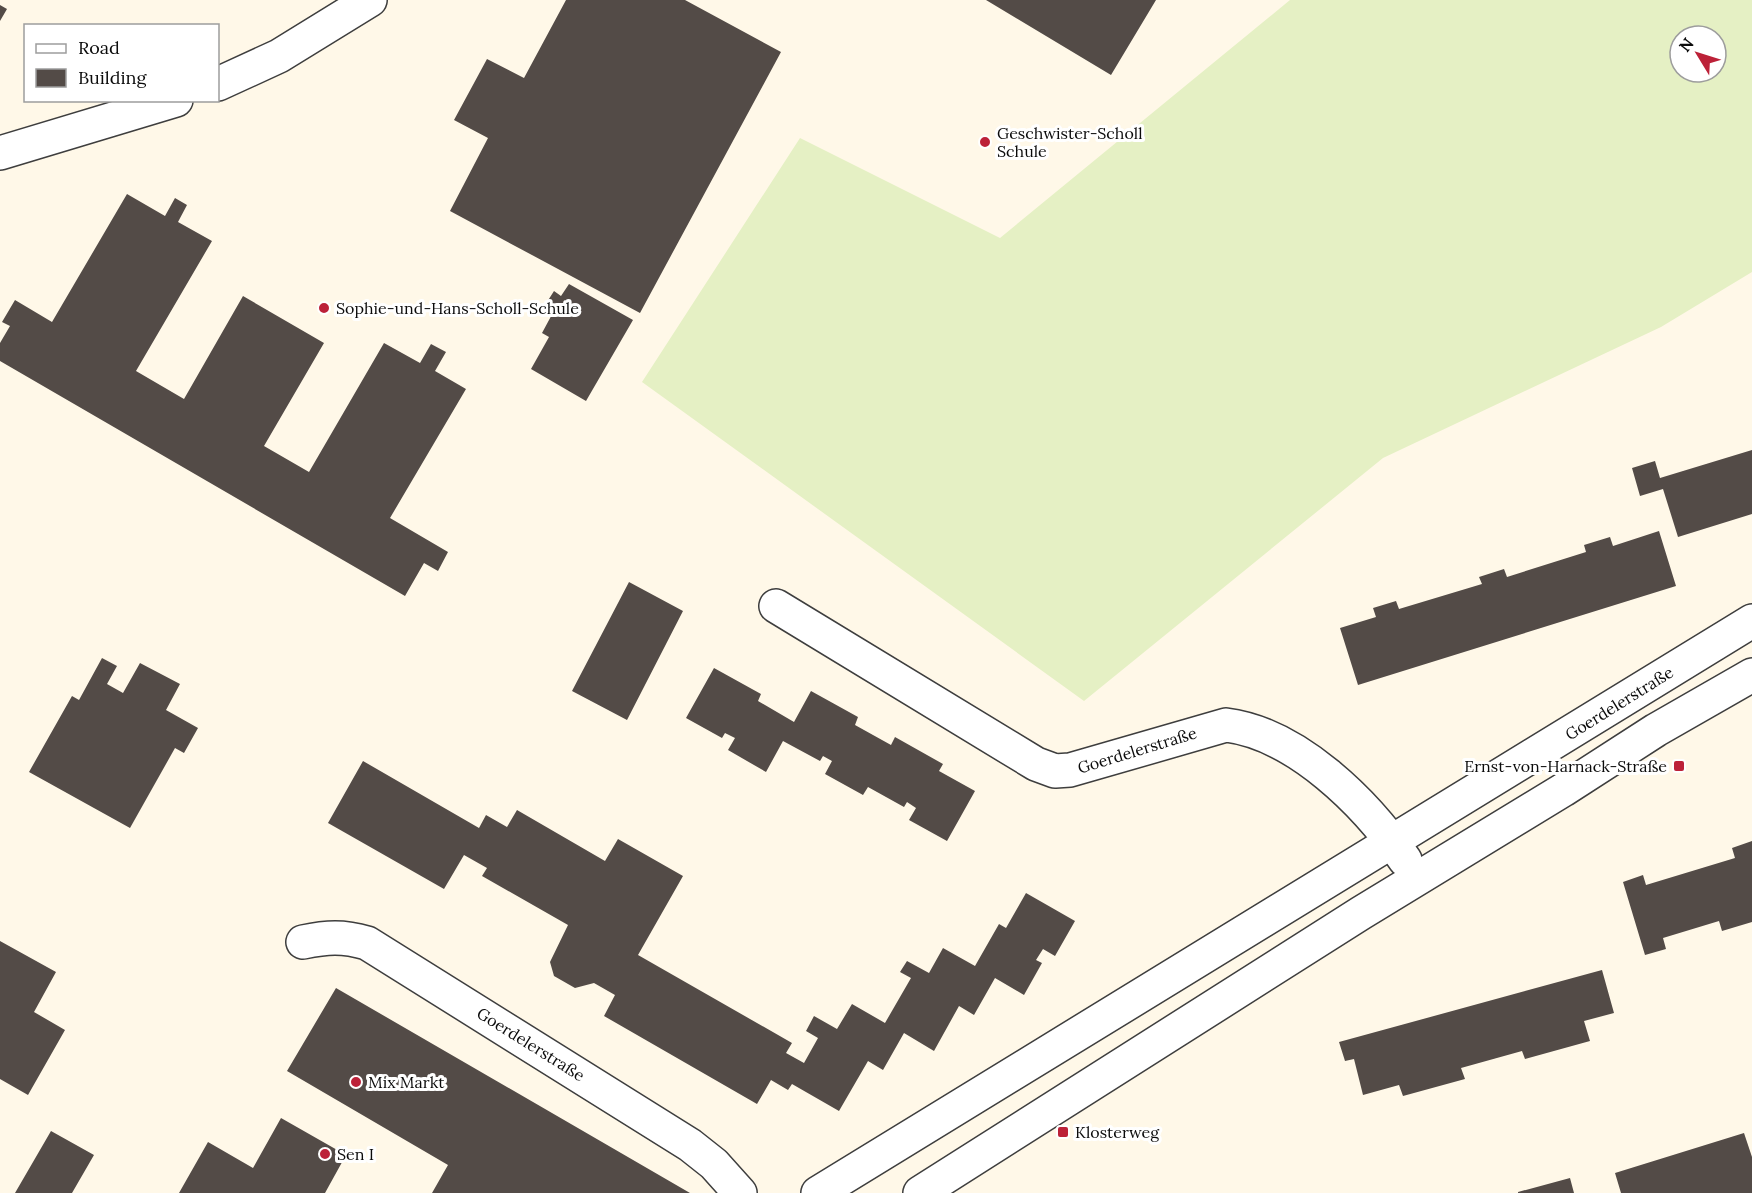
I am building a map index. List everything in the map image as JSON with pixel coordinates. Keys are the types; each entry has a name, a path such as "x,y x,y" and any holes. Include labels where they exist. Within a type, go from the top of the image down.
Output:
{"street":[{"path":"219,84 279,56 370,0"},
{"path":"0,153 169,102"},
{"name":"Goerdelerstraße","path":"776,606 1036,764 1055,771 1070,770 1226,725 1243,727 1315,765 1357,800 1393,842 1419,878"},
{"name":"Goerdelerstraße","path":"832,1189 1752,621"},
{"path":"920,1193 1656,730 1752,675"},
{"name":"Goerdelerstraße","path":"303,942 329,936 348,937 367,943 681,1139 714,1164 740,1193"}],"green space":[{"path":"1290,0 1752,0 1752,272 1661,327 1383,458 1084,701 642,382 800,138 1000,238"}],"building":[{"path":"566,0 685,0 781,52 640,313 450,211 488,138 454,120 487,59 524,78"},
{"path":"986,0 1156,0 1111,75"},
{"path":"0,5 7,9 0,21"},
{"path":"127,194 165,216 175,198 187,205 178,222 212,241 136,371 184,399 243,296 324,343 264,446 309,472 384,343 420,363 431,344 446,352 435,371 466,389 390,518 448,552 438,571 424,563 405,596 0,361 0,343 10,326 2,322 15,300 52,322"},
{"path":"569,284 633,320 586,401 531,369 549,337 542,333 556,307 547,302 554,291 561,296"},
{"path":"1752,450 1752,514 1678,537 1663,489 1640,496 1632,468 1655,461 1660,478"},
{"path":"1659,531 1676,586 1358,685 1340,628 1376,617 1373,608 1396,601 1399,609 1482,584 1479,577 1504,569 1507,577 1586,552 1584,545 1610,537 1613,546"},
{"path":"629,582 683,611 627,720 572,691"},
{"path":"102,658 117,666 107,684 123,693 140,663 180,684 166,710 198,728 184,753 175,748 130,828 29,772 72,696 79,700"},
{"path":"714,668 761,694 758,701 794,722 811,691 858,717 855,725 891,745 895,737 943,764 939,771 975,791 947,841 909,820 916,808 907,802 904,807 868,787 863,795 825,774 832,761 823,756 820,761 783,741 766,772 728,750 735,738 725,733 722,738 686,718"},
{"path":"363,761 479,828 486,815 507,827 517,810 605,861 618,839 683,876 638,955 792,1043 786,1053 804,1063 818,1038 806,1031 814,1016 837,1029 852,1004 885,1023 911,978 900,972 907,961 929,973 943,948 975,966 999,924 1006,928 1026,893 1075,921 1055,956 1043,949 1036,960 1042,963 1024,995 995,978 974,1015 959,1006 934,1051 904,1033 883,1070 868,1061 839,1111 792,1084 788,1090 771,1080 757,1104 604,1016 615,995 594,983 575,988 554,976 550,962 568,925 482,876 487,868 464,855 444,889 328,823"},
{"path":"1752,841 1752,922 1722,931 1719,921 1663,938 1666,949 1645,955 1623,882 1643,875 1646,885 1735,858 1732,848"},
{"path":"0,941 56,972 34,1012 65,1030 28,1095 0,1079"},
{"path":"1602,970 1614,1013 1584,1021 1590,1041 1525,1059 1522,1051 1461,1068 1465,1079 1403,1096 1399,1085 1363,1095 1354,1059 1345,1061 1339,1042"},
{"path":"336,988 690,1193 432,1193 448,1165 287,1071"},
{"path":"281,1118 346,1155 325,1193 179,1193 208,1142 253,1168"},
{"path":"51,1131 94,1155 72,1193 15,1193"},
{"path":"1744,1133 1752,1157 1752,1193 1621,1193 1615,1173"},
{"path":"1570,1178 1574,1193 1518,1193 1518,1192"}],"place":[{"name":"Geschwister-Scholl Schule","path":"985,142"},
{"name":"Sophie-und-Hans-Scholl-Schule","path":"324,308"},
{"name":"Ernst-von-Harnack-Straße","path":"1679,766"},
{"name":"Mix Markt","path":"356,1082"},
{"name":"Klosterweg","path":"1063,1132"},
{"name":"Sen I","path":"325,1154"}]}
